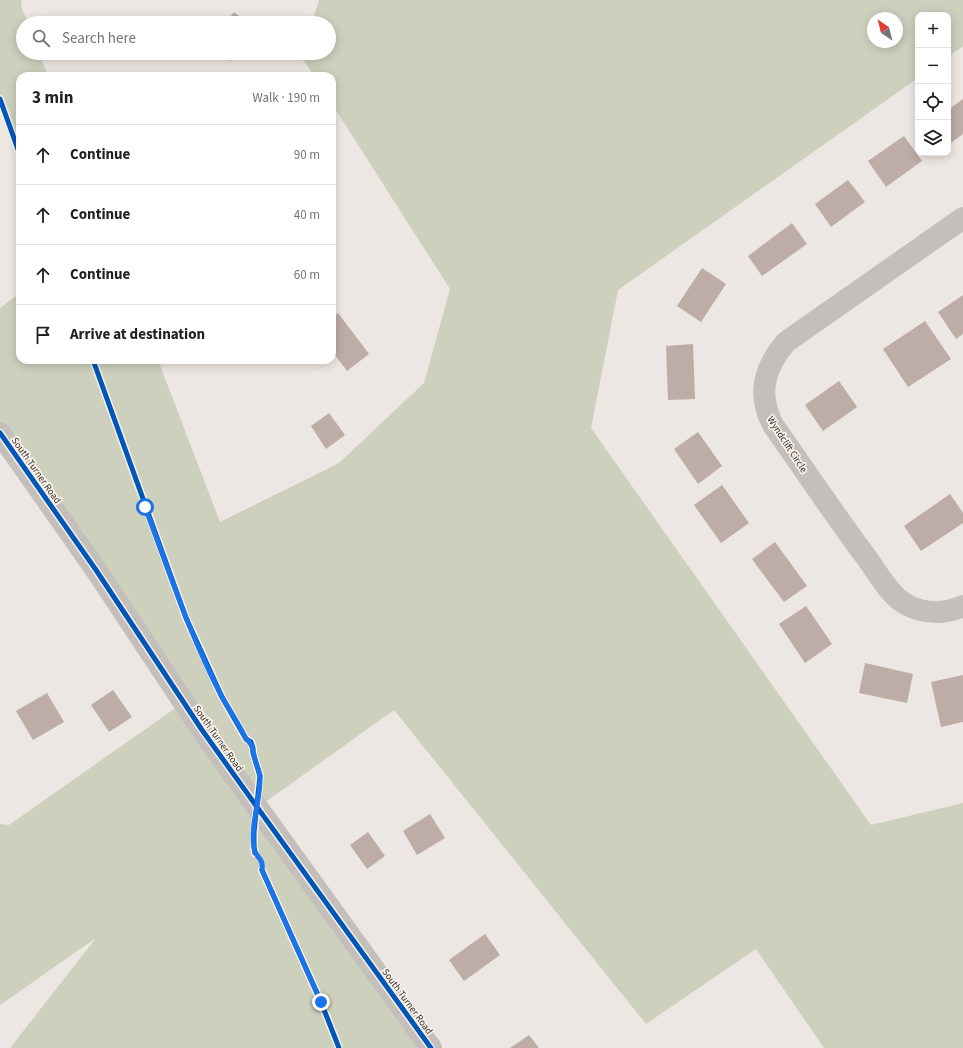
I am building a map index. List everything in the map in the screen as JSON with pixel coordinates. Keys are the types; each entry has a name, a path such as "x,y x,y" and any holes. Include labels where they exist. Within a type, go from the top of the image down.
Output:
{"street":[{"name":"Wyndclift Circle","path":"963,218 786,342 775,355 768,370 765,383 765,400 768,415 773,425 893,594 907,605 923,611 937,612 954,610 963,606"},
{"name":"South Turner Road","path":"0,434 96,570 202,730 431,1048"}],"green space":[{"path":"0,0 22,0 21,6 25,16 16,16 16,60 42,60 46,72 16,72 16,144 0,99"},
{"path":"319,0 963,0 963,46 951,55 951,12 915,12 915,80 618,290 591,428 871,825 963,803 963,1048 824,1048 756,949 646,1024 394,710 257,808 431,1048 10,1048 96,938 0,1005 0,824 9,825 184,702 0,433 0,308 16,296 16,364 160,364 220,522 339,463 424,383 450,289 336,110 336,72 311,72 303,60 336,60 336,16 314,16"}],"building":[{"path":"234,12 239,16 231,16"},
{"path":"963,99 963,134 951,143 951,120 951,108"},
{"path":"904,136 915,151 915,156 918,156 922,161 886,187 868,161"},
{"path":"848,180 865,202 831,227 815,204"},
{"path":"792,223 807,244 762,276 748,256"},
{"path":"702,268 726,284 701,322 677,306"},
{"path":"963,295 963,334 956,339 938,312"},
{"path":"338,313 369,354 347,371 336,356 336,315"},
{"path":"925,321 951,359 908,387 883,349"},
{"path":"693,344 695,399 668,400 666,346"},
{"path":"839,381 857,407 823,431 805,405"},
{"path":"329,413 345,435 326,449 311,426"},
{"path":"698,432 722,466 698,484 674,449"},
{"path":"722,485 749,523 721,543 694,505"},
{"path":"950,494 963,513 963,523 921,551 904,526"},
{"path":"775,542 807,586 784,602 752,559"},
{"path":"806,606 832,644 805,663 779,624"},
{"path":"865,663 913,674 907,703 859,693"},
{"path":"963,675 963,722 941,727 931,682"},
{"path":"113,690 132,717 109,732 91,705"},
{"path":"47,693 64,722 33,740 16,711"},
{"path":"430,814 445,838 417,855 403,831"},
{"path":"368,832 385,856 367,869 350,845"},
{"path":"485,934 500,955 464,981 449,960"},
{"path":"529,1035 539,1048 510,1048"}],"cycle path":[{"path":"0,99 16,144"},
{"path":"94,364 186,618 222,697 246,739 251,742 253,748 253,753 260,776 254,832 255,853"},
{"path":"0,433 96,570 202,730 431,1048"},
{"path":"262,870 321,1002 339,1048"}],"route":[{"path":"145,507 186,618 202,655 222,697 246,739 251,742 260,776 254,832 255,853 260,857 263,864 262,870 321,1002"}]}
